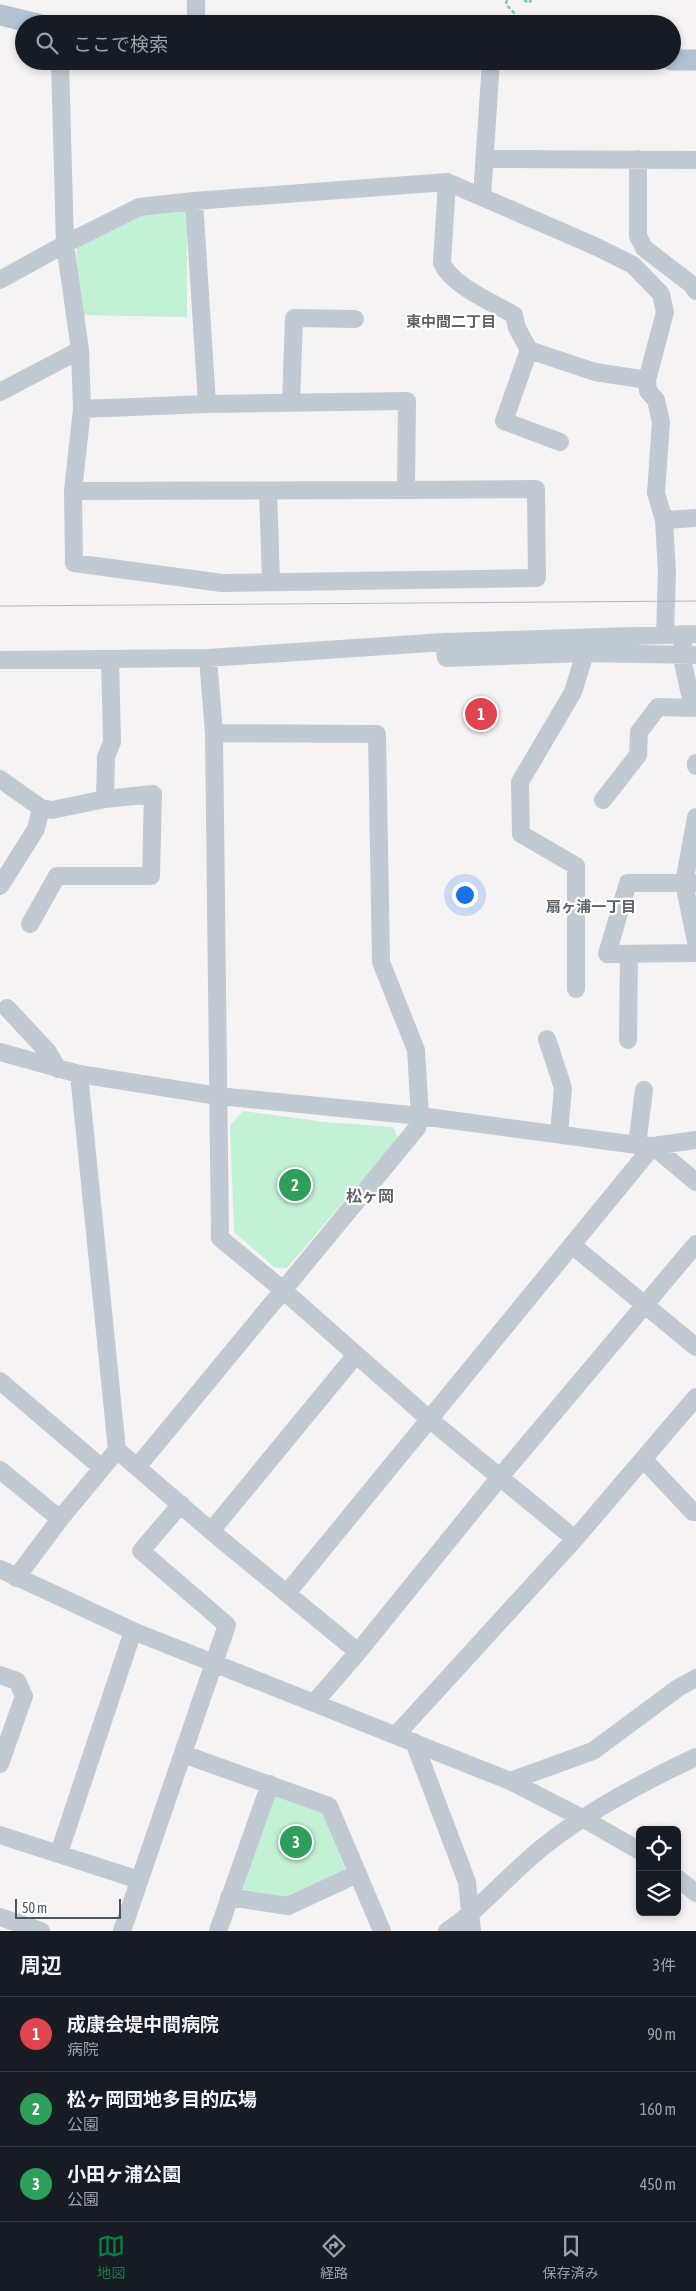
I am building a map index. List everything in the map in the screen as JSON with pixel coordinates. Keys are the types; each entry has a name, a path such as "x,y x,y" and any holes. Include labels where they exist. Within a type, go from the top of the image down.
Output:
{"main road":[{"path":"0,15 15,19"},
{"path":"681,60 696,60"}],"street":[{"path":"196,0 196,15"},
{"path":"60,70 65,244 80,350 82,409 73,491 74,563 222,583 537,578 536,489 268,492 73,491"},
{"path":"482,196 490,70"},
{"path":"485,159 696,160"},
{"path":"638,159 638,236 644,248 691,284 696,291"},
{"path":"0,280 65,244 140,207 194,201 447,182 634,265 661,294 665,312 647,380 648,391 656,400 660,422 656,493 664,520 666,572 665,634"},
{"path":"447,182 442,263 445,271 454,280 514,315 517,328 529,350 595,372 647,380"},
{"path":"194,201 207,404"},
{"path":"634,265 644,248"},
{"path":"291,403 294,318 355,319"},
{"path":"0,392 80,350"},
{"path":"529,350 504,421 560,442"},
{"path":"82,409 207,404 407,401 406,490"},
{"path":"268,492 271,581"},
{"path":"664,520 696,518"},
{"path":"0,660 208,658 444,642 690,634 689,654 693,708 658,707 639,732 638,755 603,800"},
{"path":"444,642 446,658 585,653 689,654"},
{"path":"576,989 576,866 521,834 520,782 573,692 585,653"},
{"path":"208,658 214,733 220,1238 283,1290 428,1419 576,1539"},
{"path":"105,799 106,757 112,742 110,659"},
{"path":"138,1466 417,1128 420,1116 416,1050 381,962 377,734 214,733"},
{"path":"0,779 41,808 52,810 105,799 153,794 151,876 57,876 30,924"},
{"path":"0,886 36,829 41,808"},
{"path":"696,817 690,883 696,942"},
{"path":"690,883 628,883 608,954 696,953"},
{"path":"628,1040 629,955"},
{"path":"7,1008 48,1052 58,1069"},
{"path":"547,1039 563,1088 559,1134"},
{"path":"0,1052 79,1074 218,1096 420,1116 645,1146 696,1140"},
{"path":"16,1578 60,1519 117,1450 79,1074"},
{"path":"287,1593 572,1245 645,1146 644,1090"},
{"path":"645,1146 696,1182"},
{"path":"314,1703 358,1652 500,1477 696,1244"},
{"path":"572,1245 696,1347"},
{"path":"211,1531 355,1356"},
{"path":"0,1381 102,1468"},
{"path":"396,1735 576,1539 696,1397"},
{"path":"117,1450 138,1466 211,1531 358,1652"},
{"path":"644,1460 693,1512 696,1512"},
{"path":"0,1470 60,1519"},
{"path":"122,1931 227,1625 141,1551 181,1504"},
{"path":"0,1569 16,1578 133,1630 510,1781 584,1819 636,1849"},
{"path":"59,1853 133,1630"},
{"path":"0,1674 17,1681 24,1696 0,1764"},
{"path":"510,1781 593,1751 678,1688 696,1678"},
{"path":"414,1742 467,1882 471,1923"},
{"path":"183,1754 329,1806 382,1931"},
{"path":"447,1931 471,1923 544,1846 649,1779 696,1757"},
{"path":"218,1931 270,1784"},
{"path":"0,1835 139,1880"},
{"path":"229,1897 288,1906 357,1874"},
{"path":"681,1881 696,1893"},
{"path":"0,1917 41,1931"}],"path":[{"path":"507,0 506,4 515,15"},
{"path":"524,0 529,4 531,0"}],"green space":[{"path":"138,212 187,212 187,317 76,315 77,245"},
{"path":"243,1111 325,1122 393,1127 398,1138 287,1268 274,1267 234,1232 230,1126"},
{"path":"273,1794 323,1812 346,1871 287,1897 240,1889"}],"tram line":[{"path":"0,606 696,601"}],"place":[{"name":"成康会堤中間病院","path":"481,714"},
{"name":"松ヶ岡団地多目的広場","path":"295,1185"},
{"name":"小田ヶ浦公園","path":"296,1842"}],"district":[{"name":"東中間二丁目","path":"451,321"},
{"name":"扇ヶ浦一丁目","path":"591,906"},
{"name":"松ヶ岡","path":"370,1196"}]}
